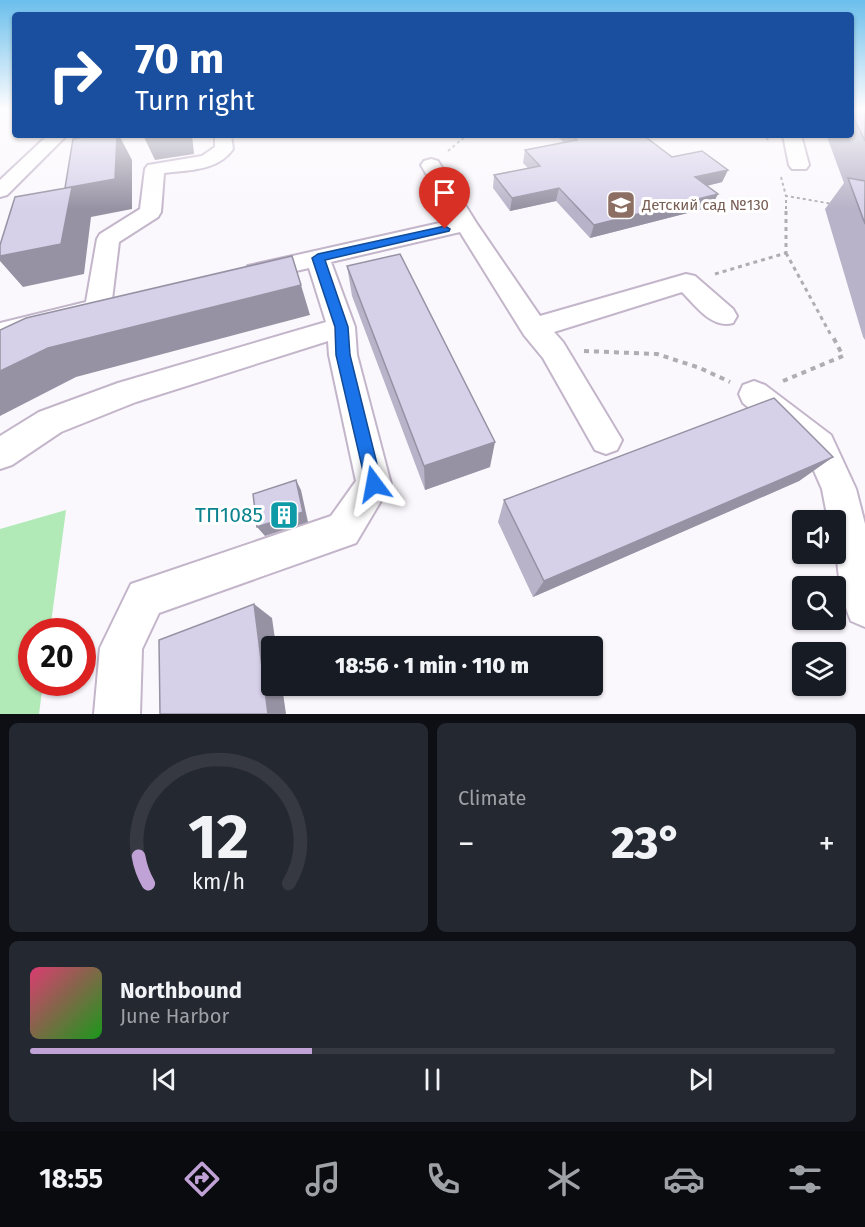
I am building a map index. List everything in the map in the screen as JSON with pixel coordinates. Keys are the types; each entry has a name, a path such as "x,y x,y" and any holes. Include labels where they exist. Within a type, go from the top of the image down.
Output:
{"street":[{"path":"0,191 50,142"},
{"path":"98,308 108,239 150,212 154,169 208,161 224,149 224,142"},
{"path":"794,142 799,165"},
{"path":"431,165 466,224 534,328 553,350 606,440"},
{"path":"237,276 466,224"},
{"path":"117,714 121,648 145,598 343,530 374,484 343,355 341,327 318,258"},
{"path":"534,328 686,282 724,316"},
{"path":"0,333 121,303"},
{"path":"0,454 50,422 129,392 341,327"},
{"path":"754,394 819,445 839,489 865,607"},
{"path":"839,489 865,513"}],"path":[{"path":"553,350 657,354 700,368 754,394 843,356 786,253 786,196 842,206"},
{"path":"686,282 786,253"}],"green space":[{"path":"66,510 52,618 18,618 18,696 41,696 39,714 0,714 0,529"}],"building":[{"path":"72,142 117,142 115,179 65,188"},
{"path":"565,142 653,142 672,157 702,151 728,170 695,177 718,194 594,225 559,188 512,198 494,175 540,166 525,150"},
{"path":"848,178 865,181 865,224"},
{"path":"72,187 61,244 0,256 0,245 15,197"},
{"path":"400,254 495,442 424,466 347,266"},
{"path":"292,256 301,285 48,348 0,371 0,330 26,318"},
{"path":"774,398 833,457 544,581 504,500"},
{"path":"296,480 303,512 257,527 253,494"},
{"path":"254,604 261,659 261,696 266,696 268,714 160,714 159,640"}],"place":[{"name":"Детский сад №130","path":"621,205"},
{"name":"ТП1085","path":"284,515"}],"route":[{"path":"374,484 343,355 341,327 318,258 445,229"}]}
